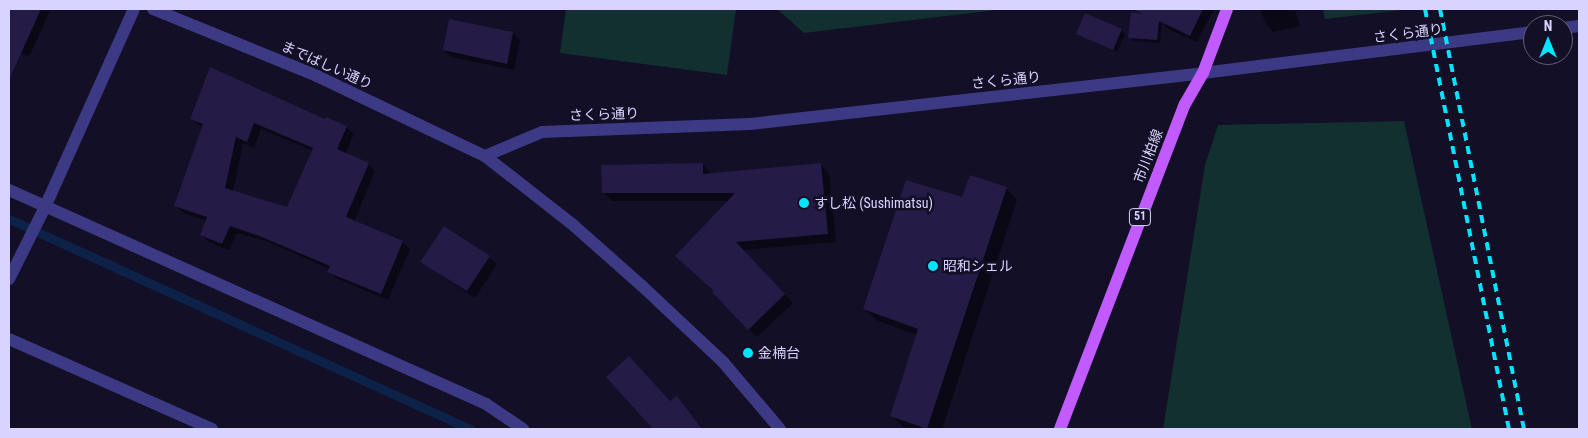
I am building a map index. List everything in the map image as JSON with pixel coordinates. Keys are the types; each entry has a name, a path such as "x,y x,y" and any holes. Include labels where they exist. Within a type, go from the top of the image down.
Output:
{"main road":[{"name":"市川柏線","path":"1060,429 1185,104 1203,73 1227,9"}],"street":[{"path":"9,279 45,207 134,9"},
{"name":"までばしい通り","path":"153,9 317,76 485,156 572,224 641,285 723,362 780,429"},
{"name":"さくら通り","path":"485,156 542,132 750,124 1203,73 1523,33"},
{"path":"9,190 486,404 523,429"},
{"path":"9,339 212,429"}],"green space":[{"path":"566,9 736,9 727,75 560,53"},
{"path":"777,9 1005,9 804,33"},
{"path":"1323,9 1411,9 1325,19"},
{"path":"1404,121 1472,429 1163,429 1205,165 1218,125"}],"building":[{"path":"9,9 41,9 9,80"},
{"path":"1133,9 1203,9 1190,36 1159,21 1157,40 1128,38 1131,12 1143,14"},
{"path":"1085,13 1122,29 1113,50 1076,34"},
{"path":"449,19 513,32 507,64 443,50"},
{"path":"210,67 325,119 326,117 347,126 337,149 369,163 346,217 403,241 381,294 327,272 330,266 257,235 230,226 222,244 200,235 207,217 174,206 203,124 190,119","holes":["254,123 313,148 287,207 225,188 236,137 247,142"]},
{"path":"703,163 703,174 821,163 828,234 736,242 785,294 748,330 712,292 714,291 675,256 735,193 602,193 601,165"},
{"path":"970,175 1007,187 927,429 890,416 918,329 863,309 906,180 962,197"},
{"path":"444,226 490,256 467,291 420,262"},
{"path":"629,356 670,401 677,396 702,429 653,429 606,377"}],"waterway":[{"path":"9,219 470,429"}],"railway":[{"path":"1425,9 1509,429"},
{"path":"1440,9 1524,429"}],"place":[{"name":"すし松 (Sushimatsu)","path":"804,203"},
{"name":"昭和シェル","path":"933,266"},
{"name":"金楠台","path":"748,353"}]}
